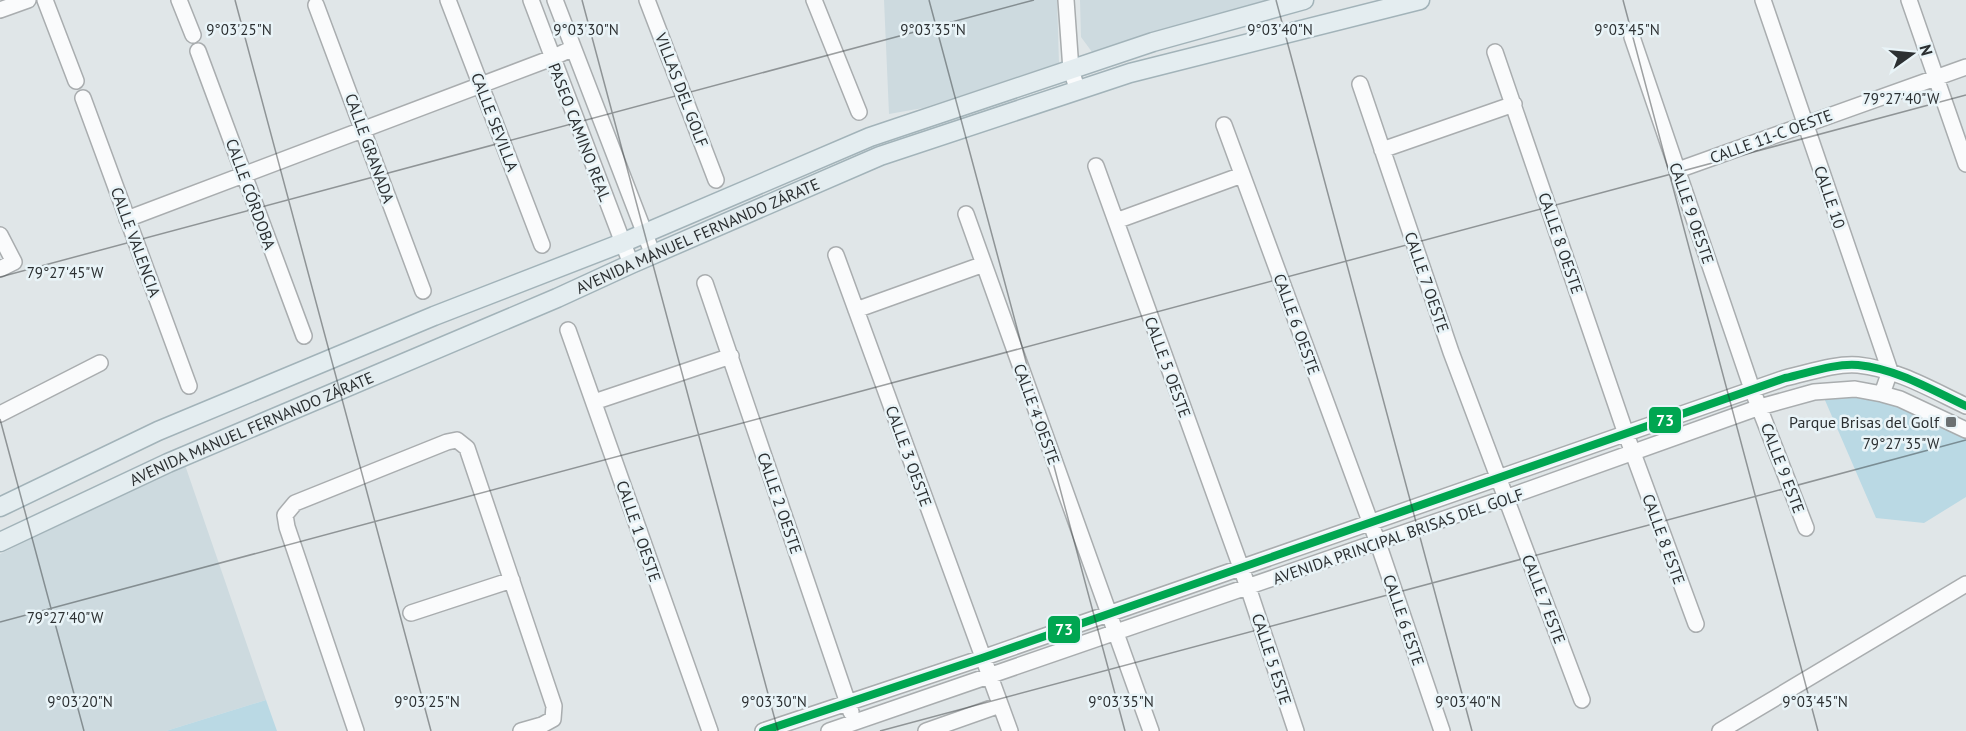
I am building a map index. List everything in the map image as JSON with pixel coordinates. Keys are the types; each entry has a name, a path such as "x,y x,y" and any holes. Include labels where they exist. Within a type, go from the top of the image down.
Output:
{"main road":[{"name":"AVENIDA MANUEL FERNANDO ZÁRATE","path":"0,507 169,426 434,316 622,243 870,137 1249,8 1304,0"},
{"name":"AVENIDA MANUEL FERNANDO ZÁRATE","path":"0,542 168,463 557,298 880,156 1130,73 1420,0"}],"street":[{"path":"0,10 28,0"},
{"path":"45,0 76,81"},
{"path":"179,0 192,35"},
{"name":"CALLE SEVILLA","path":"448,0 542,245"},
{"name":"PASEO CAMINO REAL","path":"531,0 631,264"},
{"name":"PASEO CAMINO REAL","path":"555,0 653,255"},
{"name":"VILLAS DEL GOLF","path":"647,0 716,180"},
{"path":"814,0 859,112"},
{"path":"1066,0 1071,70 1078,91"},
{"name":"CALLE 10","path":"1763,0 1890,371"},
{"path":"1908,0 1966,164"},
{"name":"CALLE GRANADA","path":"316,5 423,291"},
{"name":"CALLE 9 OESTE","path":"1632,37 1760,407"},
{"path":"128,219 552,58 573,48"},
{"name":"CALLE CÓRDOBA","path":"198,51 304,336"},
{"name":"CALLE 8 OESTE","path":"1495,52 1633,453"},
{"name":"CALLE 11-C OESTE","path":"1678,170 1966,67"},
{"name":"CALLE 7 OESTE","path":"1360,84 1450,352 1505,498"},
{"name":"CALLE VALENCIA","path":"83,98 189,386"},
{"path":"1382,150 1514,104"},
{"name":"CALLE 6 OESTE","path":"1224,125 1377,543"},
{"name":"CALLE 5 OESTE","path":"1096,166 1248,587"},
{"path":"1116,221 1242,175"},
{"name":"CALLE 4 OESTE","path":"966,214 1151,731"},
{"path":"0,235 7,265"},
{"name":"CALLE 3 OESTE","path":"836,255 1010,731"},
{"path":"856,310 984,264"},
{"name":"CALLE 2 OESTE","path":"705,283 857,727"},
{"name":"CALLE 1 OESTE","path":"568,330 710,731"},
{"path":"594,402 730,356"},
{"path":"0,414 100,363"},
{"name":"AVENIDA PRINCIPAL BRISAS DEL GOLF","path":"762,731 982,658 1785,378 1856,365 1890,371 1966,406"},
{"path":"1882,394 1890,371"},
{"name":"AVENIDA PRINCIPAL BRISAS DEL GOLF","path":"829,731 857,727 990,677 1760,407 1814,392 1855,388 1882,394 1900,399 1966,430"},
{"name":"CALLE 9 ESTE","path":"1760,407 1806,528"},
{"path":"356,731 287,527 285,515 295,503 457,440 467,448 554,706 553,719 521,731"},
{"name":"CALLE 8 ESTE","path":"1633,453 1696,624"},
{"name":"CALLE 7 ESTE","path":"1505,498 1582,700"},
{"name":"CALLE 6 ESTE","path":"1377,543 1442,731"},
{"path":"411,613 512,580"},
{"path":"1720,731 1966,584"},
{"name":"CALLE 5 ESTE","path":"1248,587 1296,731"},
{"path":"926,731 1000,705"}],"shaded area":[{"path":"884,0 1057,0 1059,63 923,108 889,114"},
{"path":"1080,0 1269,0 1092,52 1081,37"},
{"path":"1855,389 1966,430 1966,497 1924,523 1876,518 1821,391"},
{"path":"185,465 266,700 166,731 0,731 0,554"},
{"path":"266,700 277,731 166,731"}],"transit line":[{"name":"73","path":"763,731 982,658 1785,378 1831,367 1849,365 1872,367 1927,387 1966,406"}],"place":[{"name":"Parque Brisas del Golf","path":"1951,422"}]}
